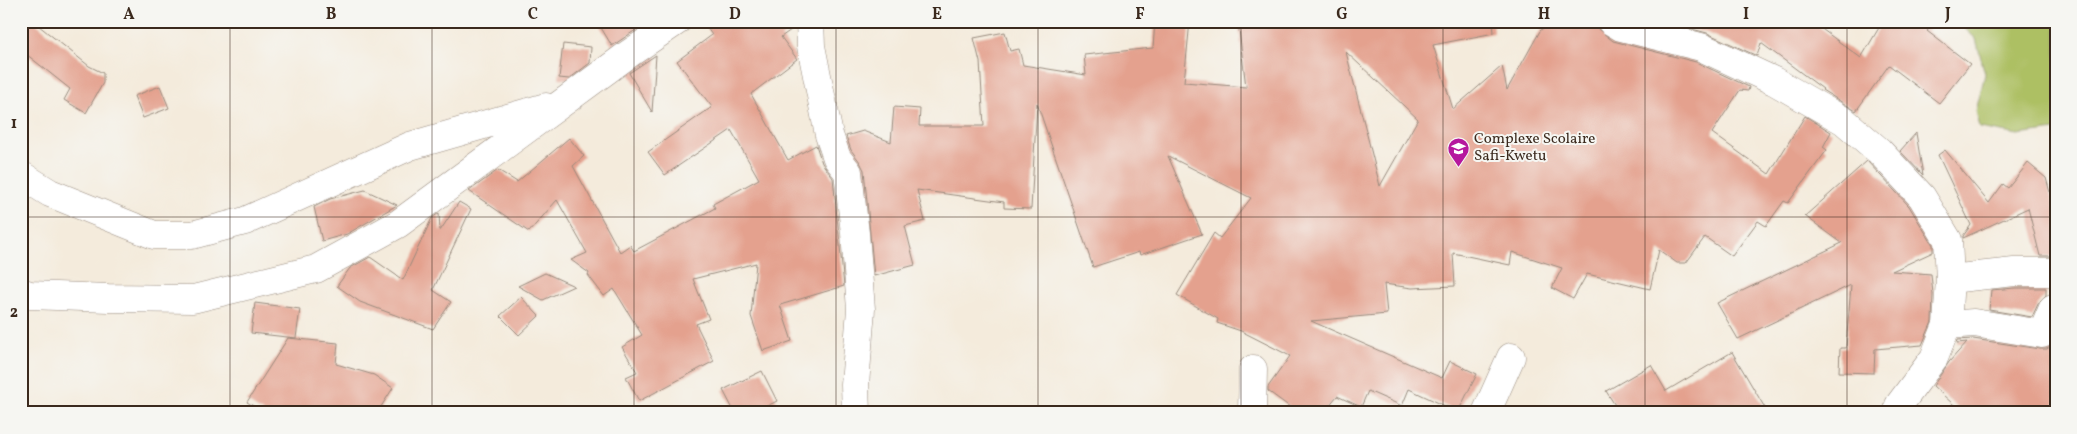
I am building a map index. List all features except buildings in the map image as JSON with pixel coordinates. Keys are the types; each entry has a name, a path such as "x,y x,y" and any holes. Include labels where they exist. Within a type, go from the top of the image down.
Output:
{"street":[{"path":"21,292 30,295 193,299 316,269 398,224 677,21"},
{"path":"810,21 811,46 829,135 837,158 848,172 861,309 855,385 856,413"},
{"path":"1611,21 1620,27 1701,47 1774,81 1844,121 1879,151 1922,197 1948,240 1950,279 1947,325 1934,358 1900,405"},
{"path":"21,175 50,194 154,234 192,236 245,222 410,146 564,102"},
{"path":"1950,279 2014,272 2056,272"},
{"path":"1947,325 1974,323 2042,334 2053,308 2056,307"},
{"path":"1486,413 1511,357"},
{"path":"1252,413 1253,369"}],"green space":[{"path":"1957,21 2056,21 2056,130 2018,135 1980,128 1976,111 1985,74 1976,39"}],"place":[{"name":"Complexe Scolaire Safi-Kwetu","path":"1458,167"}]}
